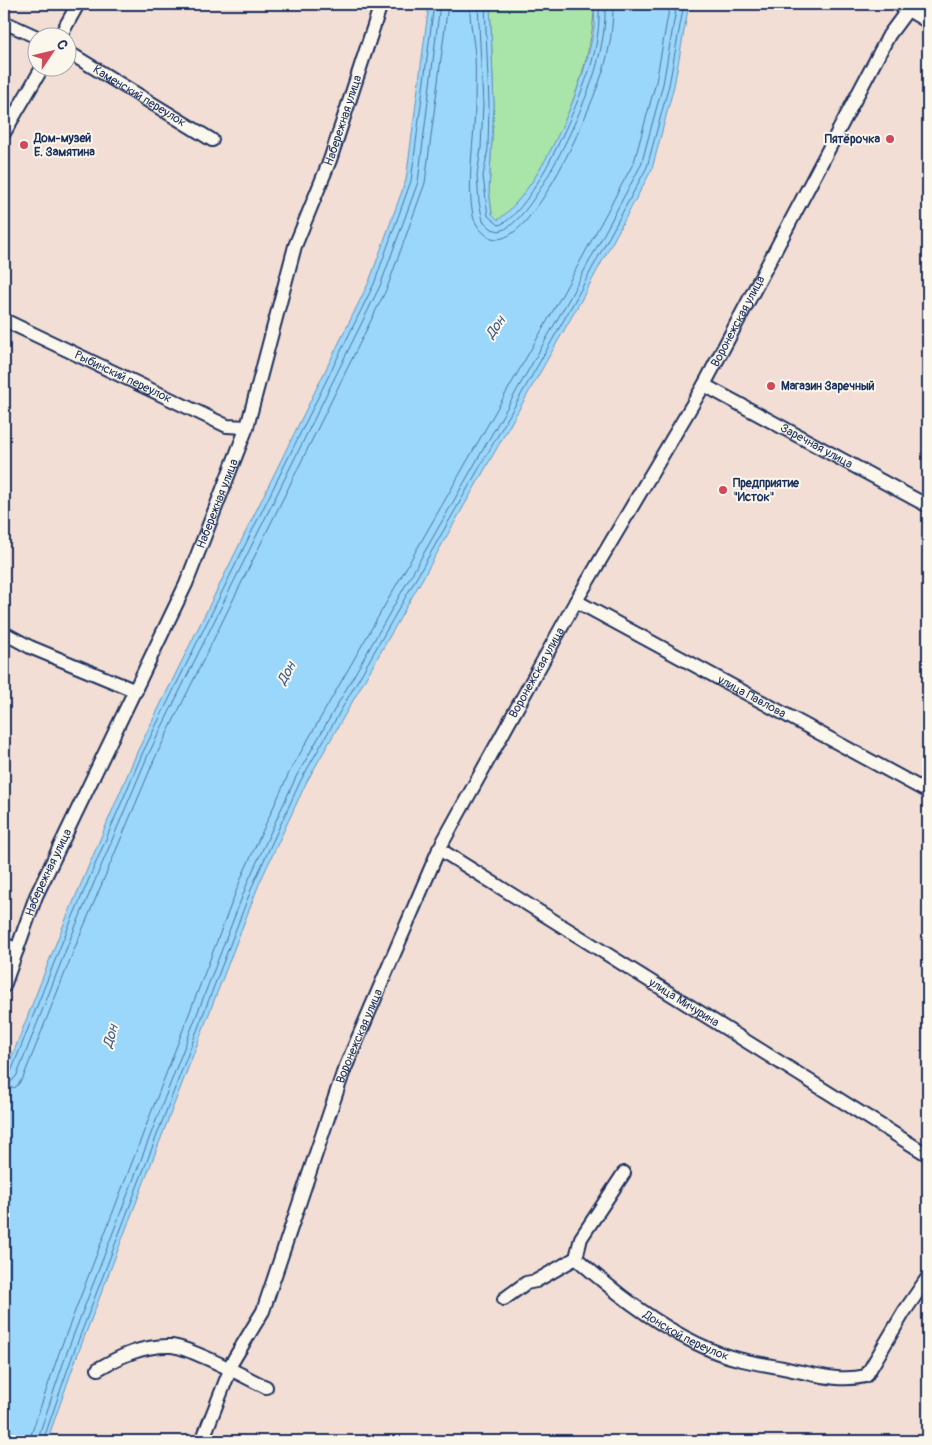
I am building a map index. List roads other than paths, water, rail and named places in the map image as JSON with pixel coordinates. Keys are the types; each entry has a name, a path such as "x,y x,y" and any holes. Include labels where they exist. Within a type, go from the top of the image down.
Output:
{"main road":[{"path":"907,5 928,20"}],"street":[{"path":"65,28 78,4"},
{"name":"Набережная улица","path":"4,986 36,896 186,584 247,427 295,246 330,160 381,4"},
{"name":"Воронежская улица","path":"202,1441 229,1369 263,1310 344,1073 439,848 576,602 704,385 889,35 907,5"},
{"path":"4,22 28,33"},
{"name":"Каменский переулок","path":"78,58 212,140"},
{"path":"4,133 36,78"},
{"name":"Рыбинский переулок","path":"4,320 227,426 247,427"},
{"name":"Заречная улица","path":"704,385 928,506"},
{"name":"улица Павлова","path":"576,602 928,792"},
{"path":"4,633 30,647 136,691"},
{"name":"улица Мичурина","path":"439,848 928,1155"},
{"path":"4,944 17,950"},
{"path":"504,1299 526,1283 536,1281 576,1258 581,1238 624,1172"},
{"name":"Донской переулок","path":"576,1258 612,1291 669,1327 711,1350 814,1375 849,1380 866,1376 904,1312 928,1277"},
{"path":"98,1369 121,1356 150,1348 172,1346 229,1369 266,1388"}],"water":[{"name":"Дон","path":"429,4 490,4 494,105 489,190 492,214 498,220 514,205 531,184 560,131 572,103 590,49 594,27 594,4 689,4 674,86 652,169 579,304 306,783 259,884 77,1356 47,1441 4,1441 4,1077 58,938 138,750 369,282 406,180"}],"place":[{"name":"Пятёрочка","path":"890,139"},
{"name":"Дом-музей Е. Замятина","path":"24,145"},
{"name":"Магазин Заречный","path":"771,386"},
{"name":"Предприятие \"Исток\"","path":"723,490"}]}
